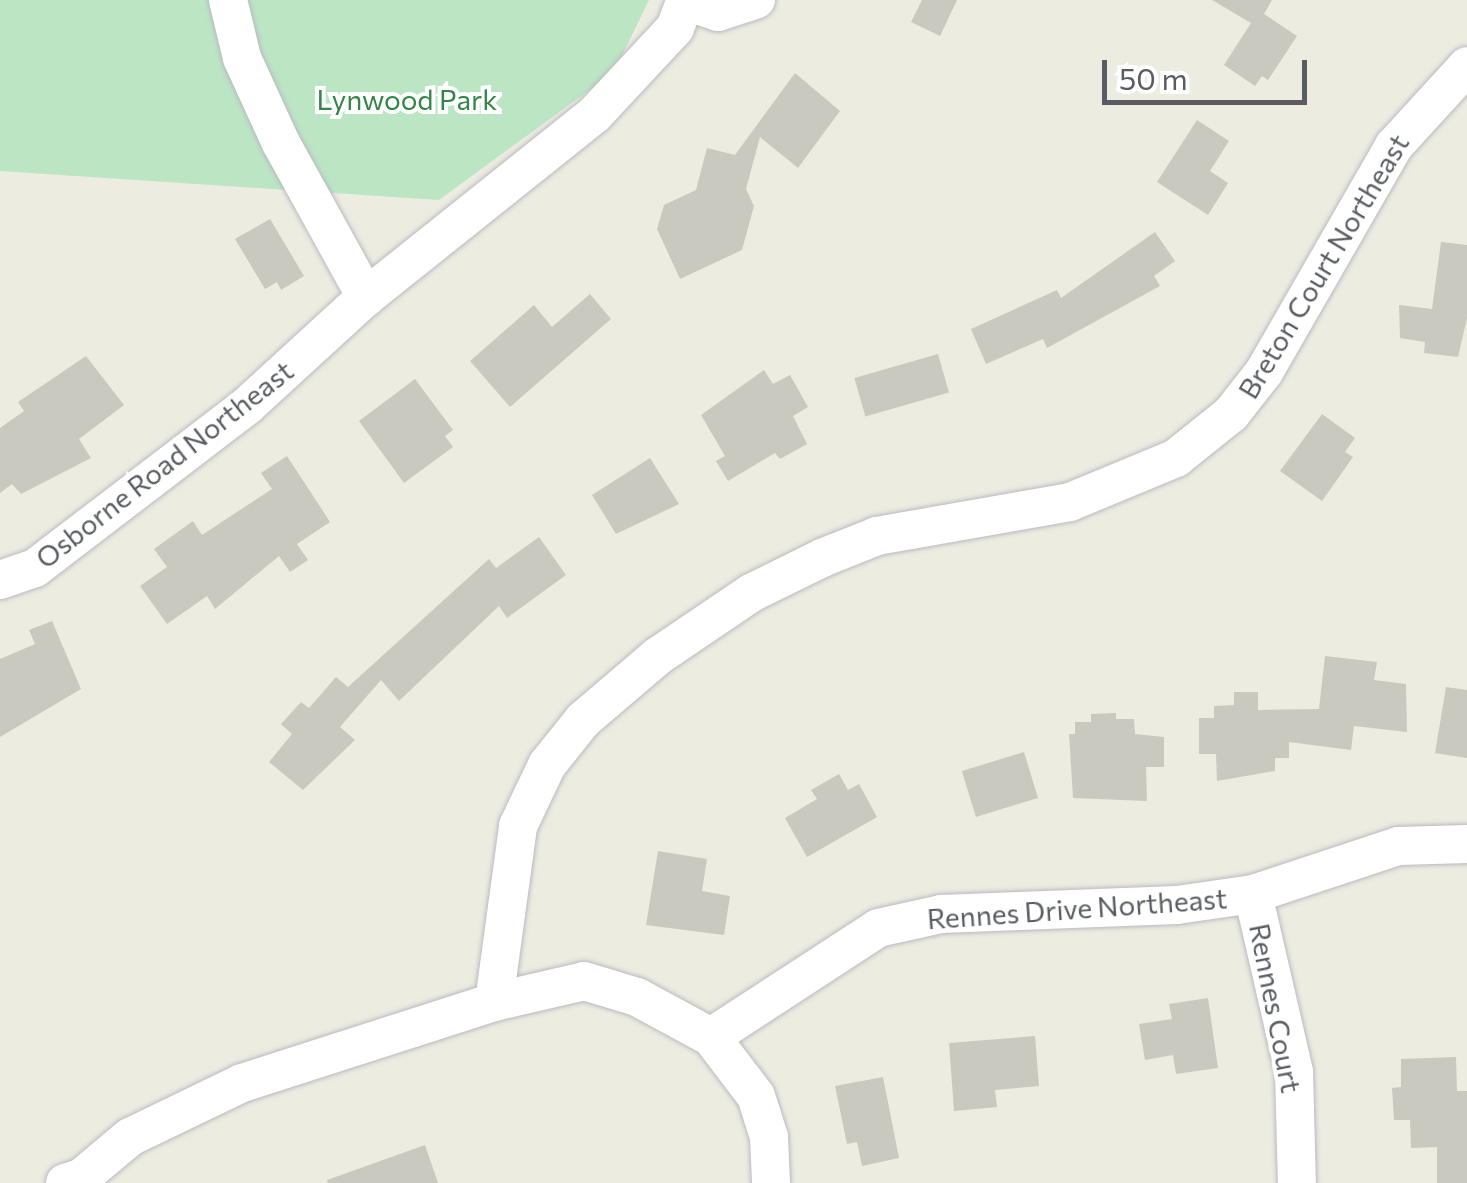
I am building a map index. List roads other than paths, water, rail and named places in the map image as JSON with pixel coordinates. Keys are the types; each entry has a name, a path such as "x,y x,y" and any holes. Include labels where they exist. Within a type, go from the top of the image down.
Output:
{"street":[{"path":"228,0 242,58 280,144 366,297"},
{"path":"686,0 718,12 756,0"},
{"name":"Osborne Road Northeast","path":"0,580 35,568 248,406 366,297 594,115 675,28 686,0"},
{"name":"Breton Court Northeast","path":"494,1002 518,826 547,765 583,720 658,656 751,593 822,558 911,528 1070,502 1176,458 1232,414 1264,372 1394,146 1467,66"},
{"name":"Rennes Drive Northeast","path":"712,1037 878,928 941,914 1177,905 1253,894 1398,846 1467,844"},
{"name":"Rennes Court","path":"1253,894 1294,1072 1297,1183"},
{"path":"77,1182 130,1137 242,1084 494,1002 584,982 637,997 712,1037 756,1096 769,1137 771,1183"}],"park label":[{"name":"Lynwood Park","path":"407,99"}]}
